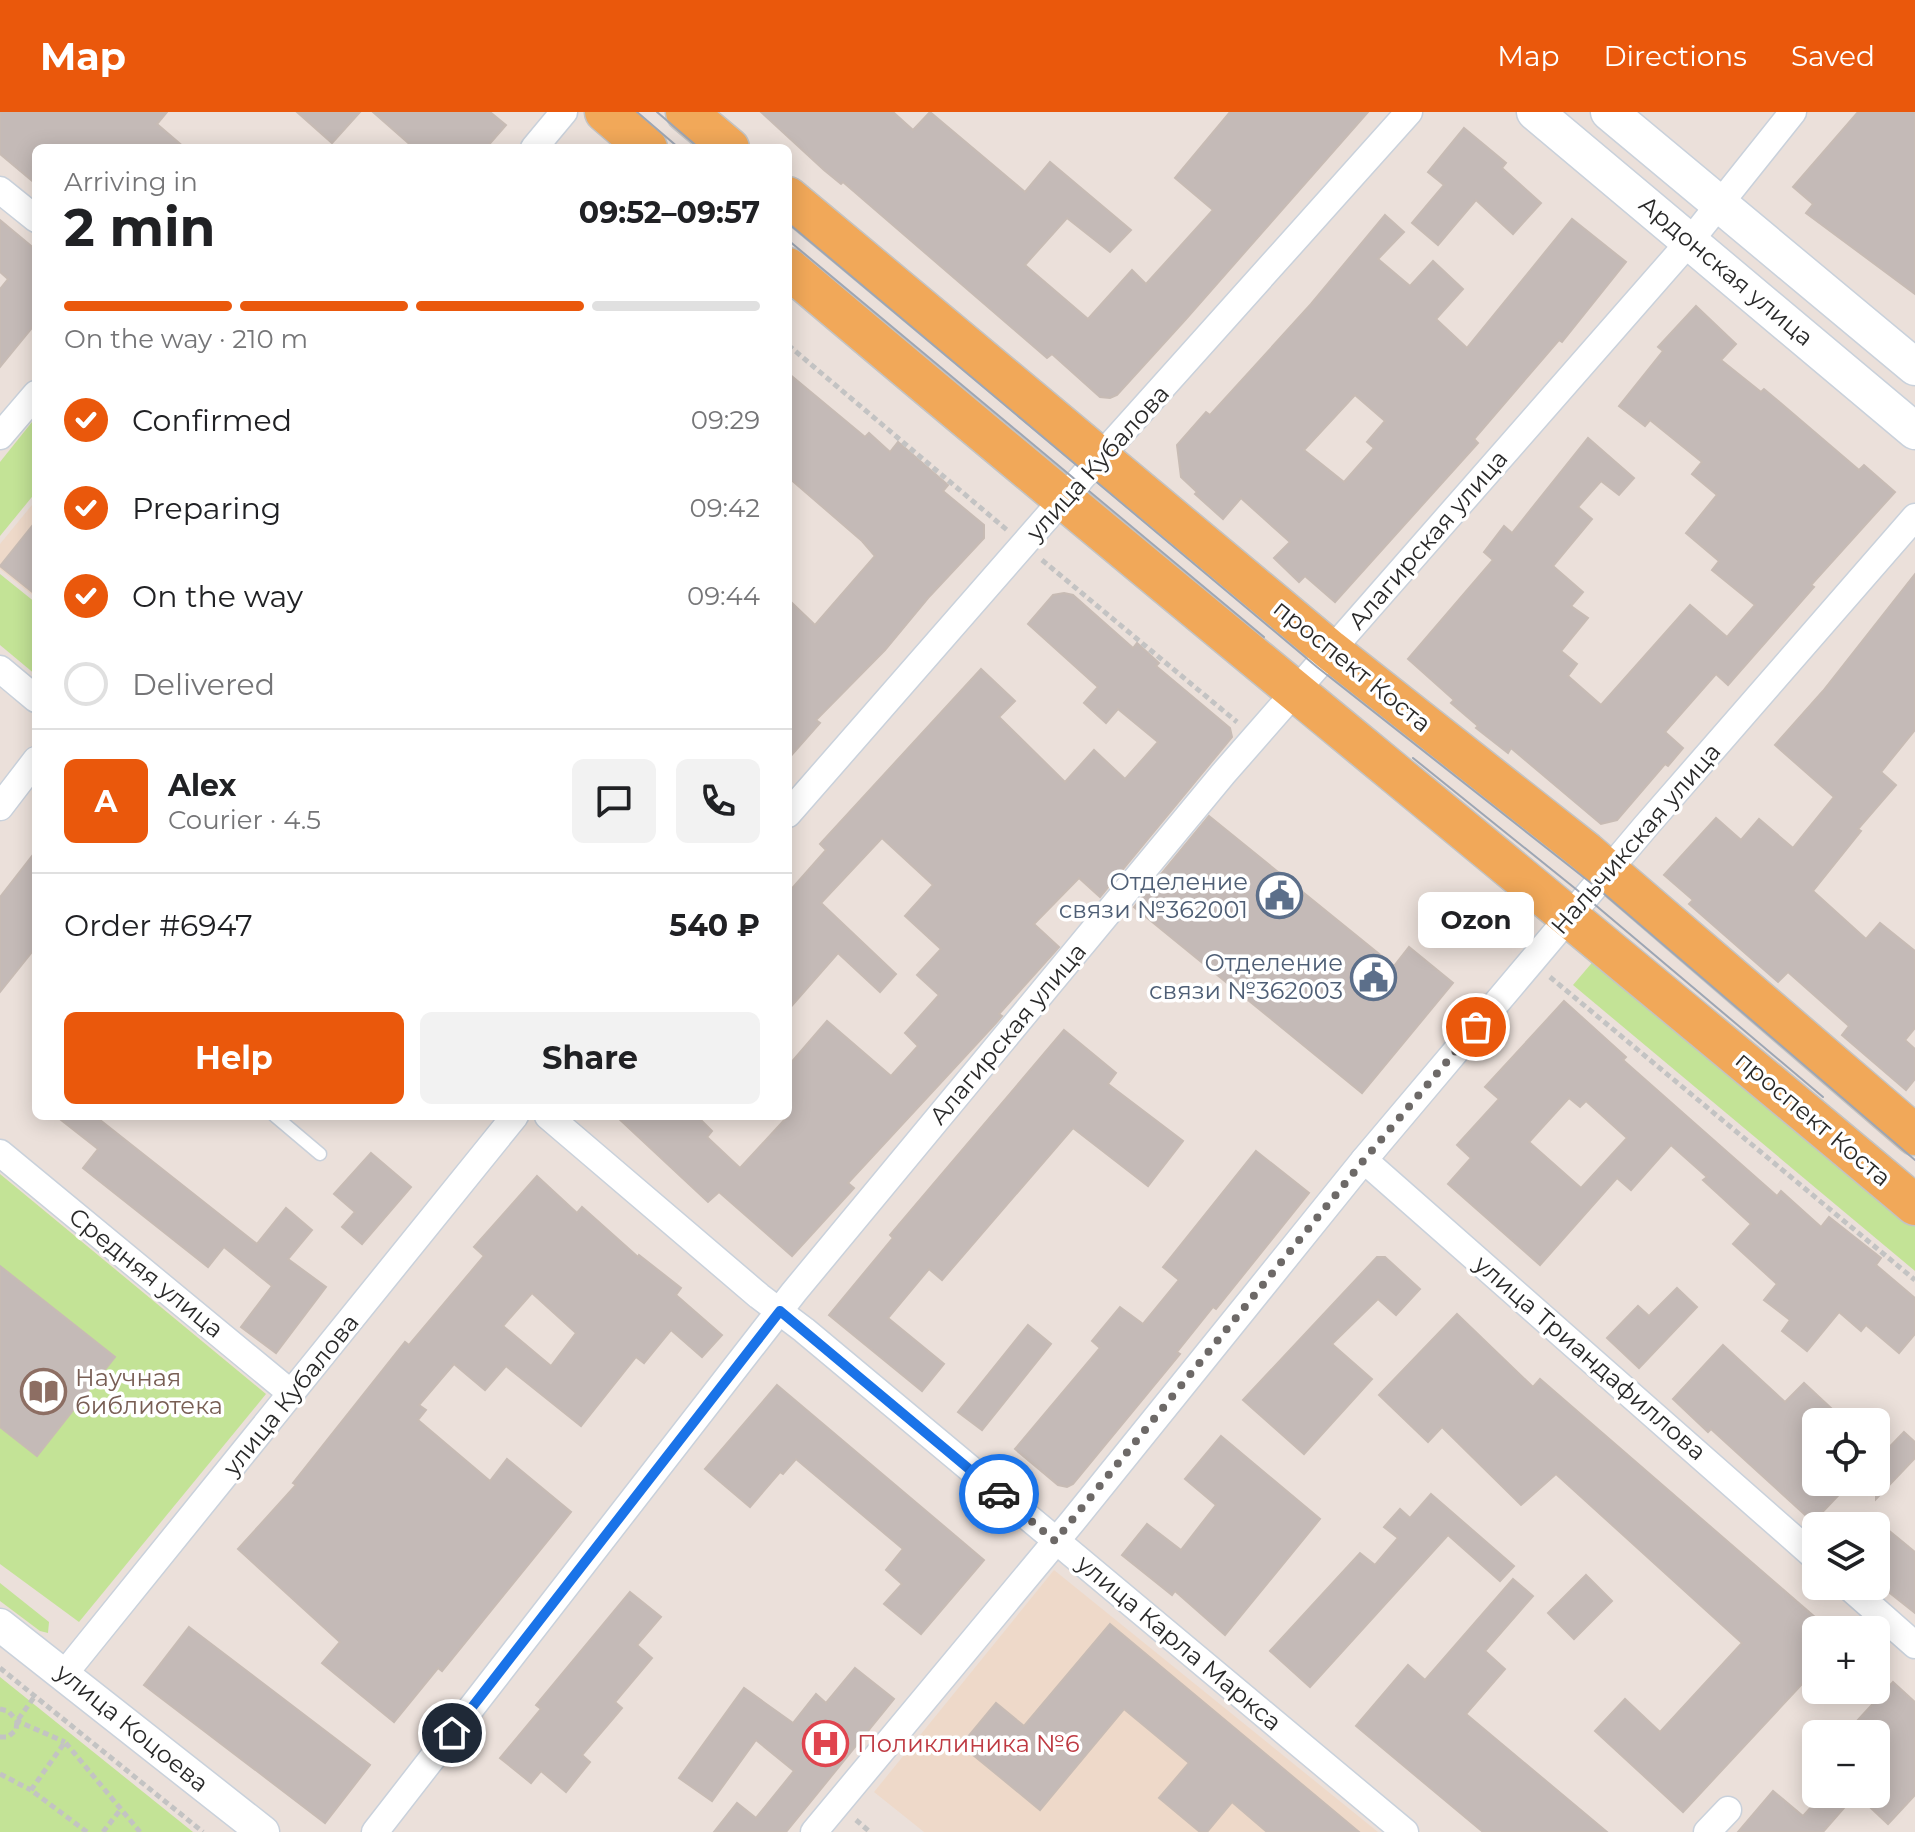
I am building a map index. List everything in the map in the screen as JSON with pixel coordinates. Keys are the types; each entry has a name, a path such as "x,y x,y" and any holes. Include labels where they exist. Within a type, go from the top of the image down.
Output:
{"main road":[{"path":"605,112 642,144"},
{"path":"686,112 724,144"},
{"name":"Ардонская улица","path":"1535,112 1915,431"},
{"name":"Ардонская улица","path":"1609,112 1915,367"},
{"name":"проспект Коста","path":"792,200 1330,650 1608,871 1915,1135"},
{"name":"проспект Коста","path":"792,271 1064,502 1572,916 1915,1205"}],"street":[{"path":"537,144 564,112"},
{"name":"улица Кубалова","path":"792,809 1064,502 1099,458 1409,112"},
{"name":"Алагирская улица","path":"375,1832 780,1311 1203,798 1690,241 1793,112"},
{"path":"0,190 32,216"},
{"path":"0,436 32,399"},
{"name":"Нальчикская улица","path":"814,1832 1364,1160 1608,871 1915,517"},
{"path":"0,669 32,696"},
{"path":"0,807 32,765"},
{"name":"улица Кубалова","path":"65,1673 512,1120"},
{"name":"улица Карла Маркса","path":"553,1120 1405,1832"},
{"name":"Средняя улица","path":"0,1153 292,1394"},
{"name":"улица Триандафиллова","path":"1364,1160 1802,1546"},
{"path":"1864,1600 1915,1645"},
{"name":"улица Коцоева","path":"0,1625 65,1673 263,1832"},
{"path":"1707,1832 1728,1810"}],"lane":[{"path":"280,1120 320,1154"}],"path":[{"path":"792,348 1244,728"},
{"path":"1550,977 1915,1280"},
{"path":"0,1668 203,1832"},
{"path":"0,1737 8,1737 16,1730 17,1721 35,1696"},
{"path":"0,1709 8,1711 17,1721 65,1742 140,1832"},
{"path":"31,1790 65,1742"},
{"path":"0,1774 31,1790 87,1832"},
{"path":"103,1832 121,1809"}],"shaded area":[{"path":"32,505 32,595 0,569 0,544"},
{"path":"1054,1570 1378,1832 924,1832 874,1792"}],"green space":[{"path":"32,422 32,497 0,536 0,462"},
{"path":"0,574 32,600 32,672 0,645"},
{"path":"1596,958 1915,1225 1915,1271 1573,985"},
{"path":"0,1174 266,1394 79,1622 0,1564"},
{"path":"0,1583 49,1622 48,1633 40,1631 0,1601"},
{"path":"0,1677 193,1832 0,1832"}],"building":[{"path":"0,112 167,112 157,124 180,144 32,144 32,181 0,154"},
{"path":"297,112 360,112 332,143"},
{"path":"373,112 490,112 506,125 489,144 409,144"},
{"path":"761,112 893,112 913,130 930,112 1025,192 1050,162 1131,230 1110,252 1067,218 1025,265 1088,319 1132,270 1146,284 1213,210 1175,178 1230,112 1368,112 1186,319 1117,395 1110,398 1100,397 1052,354 1047,358 843,182 841,184 824,170"},
{"path":"1858,112 1915,112 1915,294 1806,213 1813,204 1793,187"},
{"path":"1464,128 1506,163 1502,168 1541,203 1513,234 1476,200 1438,245 1412,223 1444,185 1428,172"},
{"path":"1385,215 1404,232 1378,259 1410,286 1433,261 1463,289 1436,319 1467,348 1572,219 1626,262 1562,342 1559,340 1474,439 1478,443 1335,602 1305,576 1299,582 1274,558 1290,542 1241,498 1223,519 1195,494 1197,492 1181,477 1177,445 1206,412 1210,415 1311,304","holes":["1355,395 1385,421 1367,442 1374,448 1344,482 1304,450"]},
{"path":"0,220 32,247 32,328 0,367 0,289 8,279 0,272"},
{"path":"1696,306 1736,344 1721,360 1761,392 1764,389 1859,470 1864,465 1895,492 1811,585 1814,587 1728,685 1716,674 1665,732 1683,748 1668,766 1665,764 1617,820 1601,824 1511,748 1508,753 1476,728 1478,726 1451,703 1454,700 1408,659 1493,560 1484,552 1504,526 1512,533 1588,438 1634,478 1619,495 1601,481 1578,507 1592,519 1553,566 1583,592 1571,606 1588,618 1561,651 1577,664 1568,676 1601,705 1690,605 1727,637 1755,605 1712,570 1719,561 1686,533 1717,495 1692,474 1702,462 1650,420 1645,426 1619,406 1663,351 1658,347"},
{"path":"792,376 865,437 869,433 890,452 898,442 948,485 943,491 984,525 984,538 885,650 816,720 820,723 792,754 792,603 815,625 875,556 792,480"},
{"path":"32,526 32,592 0,566"},
{"path":"1915,574 1915,730 1881,772 1896,785 1858,829 1861,831 1813,891 1866,939 1880,923 1915,951 1915,1028 1905,1040 1915,1049 1915,1079 1906,1090 1842,1035 1849,1026 1788,972 1778,982 1689,904 1693,900 1664,875 1716,818 1741,840 1759,819 1793,848 1834,797 1775,745 1823,691"},
{"path":"1053,595 1073,595 1133,648 1137,643 1159,663 1156,666 1230,728 1232,737 1100,897 1079,878 1034,924 1059,947 999,1014 1002,1016 995,1024 848,1183 854,1188 792,1256 719,1192 708,1202 620,1120 701,1120 712,1131 707,1137 740,1168 784,1120 792,1120 792,1061 827,1021 891,1076 918,1046 905,1033 939,995 917,975 941,949 905,916 933,885 882,838 821,903 896,974 880,992 838,953 792,1005 792,888 826,850 820,844 981,669 1015,701 999,717 1065,782 1094,750 1125,779 1158,742 1118,709 1106,723 1084,703 1098,687 1028,624"},
{"path":"1209,816 1394,966 1409,947 1453,983 1362,1093 1134,907"},
{"path":"32,856 32,952 0,992 0,897"},
{"path":"1564,1001 1626,1057 1623,1060 1777,1196 1781,1191 1821,1227 1829,1217 1881,1258 1876,1265 1915,1298 1915,1334 1899,1353 1866,1325 1861,1331 1839,1312 1807,1351 1782,1331 1790,1320 1764,1300 1777,1284 1733,1244 1751,1224 1703,1180 1707,1177 1671,1145 1631,1190 1617,1178 1540,1265 1448,1184 1471,1158 1457,1145 1499,1099 1485,1087","holes":["1569,1098 1580,1107 1586,1101 1627,1138 1581,1188 1529,1142"]},
{"path":"1064,1030 1116,1073 1108,1084 1183,1141 1148,1186 1073,1128 942,1280 929,1269 888,1318 944,1364 922,1391 829,1315 893,1238 890,1235"},
{"path":"61,1120 100,1120 257,1244 286,1208 312,1230 288,1259 326,1287 276,1353 241,1327 272,1286 224,1247 208,1267 83,1168 98,1149"},
{"path":"1256,1151 1309,1193 1216,1309 1213,1307 1177,1352 1180,1354 1073,1484 1067,1487 1058,1485 1015,1449 1100,1348 1092,1341 1120,1307 1143,1324 1179,1280 1163,1267"},
{"path":"371,1153 411,1187 362,1244 342,1227 355,1212 334,1194"},
{"path":"537,1176 577,1213 582,1207 638,1257 681,1288 676,1295 722,1335 702,1357 671,1330 644,1363 636,1357 581,1426 506,1366 485,1390 454,1364 419,1405 426,1410 418,1420 490,1481 507,1459 571,1512 442,1671 438,1668 394,1722 322,1663 340,1642 238,1549 296,1485 293,1483 405,1342 409,1345 484,1256 474,1247","holes":["532,1293 576,1333 551,1366 503,1326"]},
{"path":"1377,1257 1385,1257 1420,1289 1396,1315 1378,1299 1332,1344 1372,1379 1304,1454 1243,1400"},
{"name":"Научная библиотека","path":"0,1266 115,1357 37,1456 0,1427"},
{"path":"1677,1288 1697,1307 1639,1368 1607,1338 1638,1306 1649,1316"},
{"path":"1457,1314 1533,1387 1540,1379 1814,1616 1802,1616 1802,1684 1683,1812 1595,1731 1625,1699 1660,1732 1742,1643 1556,1474 1521,1505 1442,1427 1428,1442 1379,1395"},
{"path":"1028,1325 1051,1344 982,1430 958,1412"},
{"path":"1723,1345 1785,1402 1804,1383 1831,1408 1802,1408 1802,1496 1838,1496 1822,1512 1802,1512 1711,1429 1708,1432 1673,1399"},
{"path":"777,1385 984,1560 921,1634 884,1604 902,1584 886,1570 903,1549 796,1459 783,1474 780,1472 750,1507 705,1469"},
{"path":"1904,1432 1915,1442 1915,1458 1890,1484 1890,1446"},
{"path":"1221,1436 1320,1519 1225,1635 1175,1591 1172,1595 1122,1555 1147,1524 1181,1550 1216,1505 1185,1479"},
{"path":"1431,1494 1514,1566 1500,1581 1448,1535 1310,1687 1270,1651 1360,1553 1375,1565 1398,1538 1384,1527 1400,1509 1410,1518"},
{"path":"1890,1531 1915,1552 1915,1613 1890,1593"},
{"path":"1586,1575 1612,1601 1574,1639 1548,1613"},
{"path":"1513,1579 1533,1596 1485,1651 1505,1669 1466,1714 1607,1832 1483,1832 1356,1726 1408,1665 1425,1680"},
{"path":"630,1592 661,1617 637,1645 652,1658 615,1702 622,1708 582,1755 590,1762 566,1792 541,1771 531,1783 500,1758 541,1709 536,1705"},
{"path":"1110,1624 1359,1832 1267,1832 1232,1802 1207,1832 1200,1832 1159,1798 1189,1763 1124,1709 1040,1810 961,1745 996,1703 1024,1726"},
{"path":"189,1627 370,1765 325,1823 144,1685"},
{"path":"855,1668 894,1699 786,1832 714,1832 737,1803 756,1818 794,1771 756,1740 712,1801 679,1778 744,1688 793,1723 816,1694 826,1703"},
{"path":"1893,1682 1915,1702 1915,1795 1888,1824 1871,1808 1890,1808 1890,1720 1858,1720 1873,1704 1890,1704 1890,1685"},
{"path":"1773,1791 1803,1816 1810,1808 1844,1808 1823,1832 1738,1832"}],"tram line":[{"path":"637,112 674,144"},
{"path":"657,112 694,144"},
{"path":"792,226 1317,667 1596,887 1915,1160"},
{"path":"792,243 1264,637"},
{"path":"1413,758 1587,898 1823,1097"}],"way so far":[{"path":"999,1494 1055,1541 1476,1027"}],"place":[{"name":"Отделение связи №362001","path":"1279,896"},
{"name":"Отделение связи №362003","path":"1374,977"},
{"name":"Ozon","path":"1476,1027"},
{"name":"Научная библиотека","path":"44,1392"},
{"name":"Поликлиника №6","path":"826,1744"}],"route":[{"path":"452,1733 780,1311 999,1494"}]}
